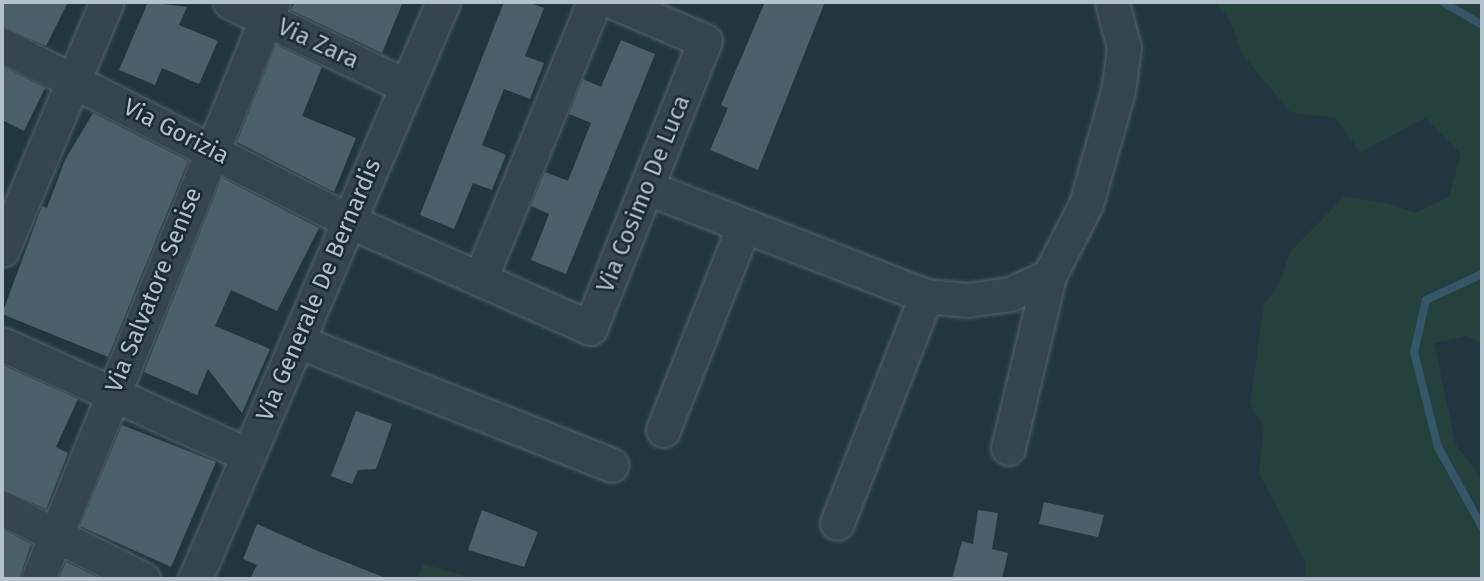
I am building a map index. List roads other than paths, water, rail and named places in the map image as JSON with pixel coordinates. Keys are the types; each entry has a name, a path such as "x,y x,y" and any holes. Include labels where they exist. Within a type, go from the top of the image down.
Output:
{"street":[{"path":"2,250 76,81 107,2"},
{"name":"Via Zara","path":"230,2 269,11 406,86"},
{"name":"Via Generale De Bernardis","path":"195,579 443,2"},
{"path":"480,279 594,2"},
{"name":"Via Cosimo De Luca","path":"348,221 590,328 705,41 614,2"},
{"path":"1008,448 1049,276 1086,204 1118,92 1124,48 1112,2"},
{"name":"Via Salvatore Senise","path":"38,579 269,11"},
{"name":"Via Gorizia","path":"2,45 348,221"},
{"path":"648,188 743,228 926,296 967,300 1010,294 1049,276"},
{"path":"663,430 743,228"},
{"path":"837,523 926,296"},
{"path":"297,341 611,465"},
{"path":"2,344 114,392 248,455"},
{"path":"2,508 143,579"}],"waterway":[{"path":"1443,2 1482,25"},
{"path":"1482,274 1426,300 1414,352 1438,447 1482,527"}]}
